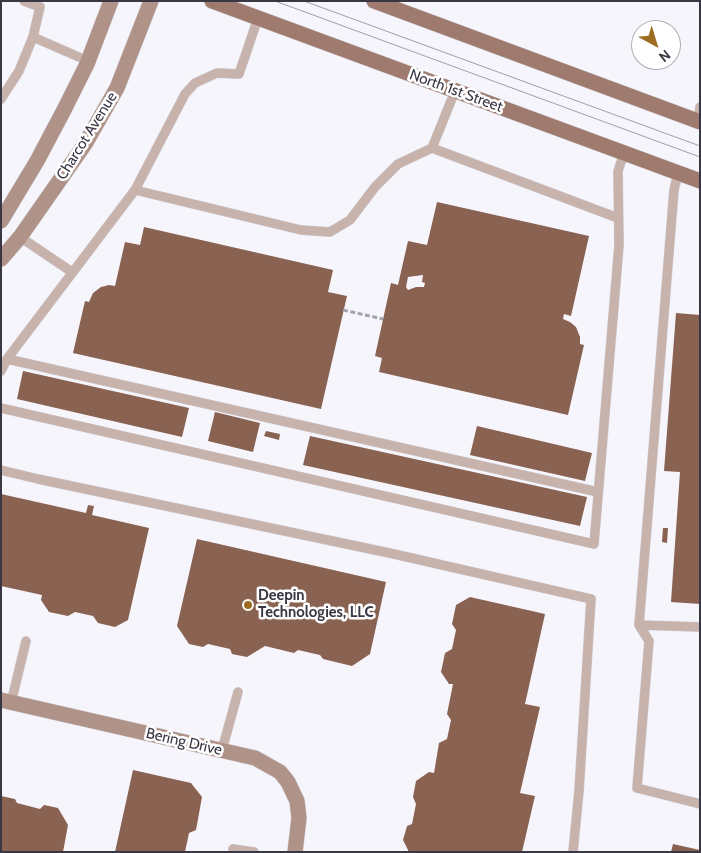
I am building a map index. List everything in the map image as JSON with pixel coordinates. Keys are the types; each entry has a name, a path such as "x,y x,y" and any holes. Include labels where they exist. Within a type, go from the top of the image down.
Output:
{"main road":[{"name":"Charcot Avenue","path":"1,221 37,161 64,110 88,61 112,1"},
{"name":"Charcot Avenue","path":"1,259 20,237 86,144 117,88 151,1"},
{"name":"North 1st Street","path":"212,1 700,181"},
{"path":"374,1 699,117"},
{"name":"Bering Drive","path":"6,702 255,758 280,772 288,782 297,801 299,818 295,852"}],"lane":[{"path":"1,99 19,71 32,37 40,8 24,1"},
{"path":"1,371 7,359 134,190 186,94 195,83 217,73 239,74 258,18"},
{"path":"32,37 88,61"},
{"path":"134,190 293,228 330,232 350,220 375,187 398,164 432,148 454,91"},
{"path":"432,148 618,218"},
{"path":"1,408 594,544 619,245 618,171 624,153"},
{"path":"678,173 674,190 639,625 649,641 637,788 700,804"},
{"path":"20,237 72,272"},
{"path":"7,359 598,492"},
{"path":"1,470 394,554 590,599 579,791 573,852"},
{"path":"639,625 700,627"},
{"path":"6,702 26,641"},
{"path":"222,750 238,692"},
{"path":"233,848 254,852"}],"path":[{"path":"343,310 383,319"}],"building":[{"path":"437,202 589,236 571,316 564,314 563,319 576,327 580,337 580,344 584,345 568,415 379,372 382,358 375,356 391,283 398,285 408,241 427,245","holes":["423,275 422,282 425,283 424,287 408,290 406,287 408,277"]},
{"path":"144,227 333,270 328,292 347,296 321,409 73,353 85,301 89,302 93,293 101,287 115,286 125,242 140,245"},
{"path":"676,313 700,315 700,604 671,602 680,472 664,471"},
{"path":"23,371 189,408 182,437 17,399"},
{"path":"215,412 260,423 253,452 208,441"},
{"path":"477,426 592,453 585,481 470,455"},
{"path":"266,431 280,434 279,440 264,436"},
{"path":"310,436 587,497 580,526 303,465"},
{"path":"1,494 86,513 88,505 94,506 92,515 149,528 128,620 115,627 98,623 93,616 75,612 68,616 49,612 41,600 42,595 1,586"},
{"path":"663,528 668,528 667,543 662,542"},
{"path":"197,539 386,582 370,654 352,666 323,659 320,655 298,650 294,653 265,646 247,657 232,654 230,649 208,644 203,647 189,644 177,626"},
{"path":"470,597 545,614 525,704 540,707 520,793 535,796 522,852 409,852 403,840 407,826 412,824 416,804 413,797 416,781 429,772 434,773 439,743 447,739 451,720 447,714 453,684 449,684 441,672 445,653 452,649 456,630 452,624 456,605"},
{"path":"133,770 191,783 202,797 196,830 189,833 185,852 115,852"},
{"path":"1,796 15,799 17,803 40,809 44,805 58,808 68,825 63,852 1,852"},
{"path":"673,844 700,850 700,852 671,852"}],"tram line":[{"path":"275,1 700,157"},
{"path":"304,1 700,146"}],"place":[{"name":"Deepin Technologies, LLC","path":"248,605"}]}
